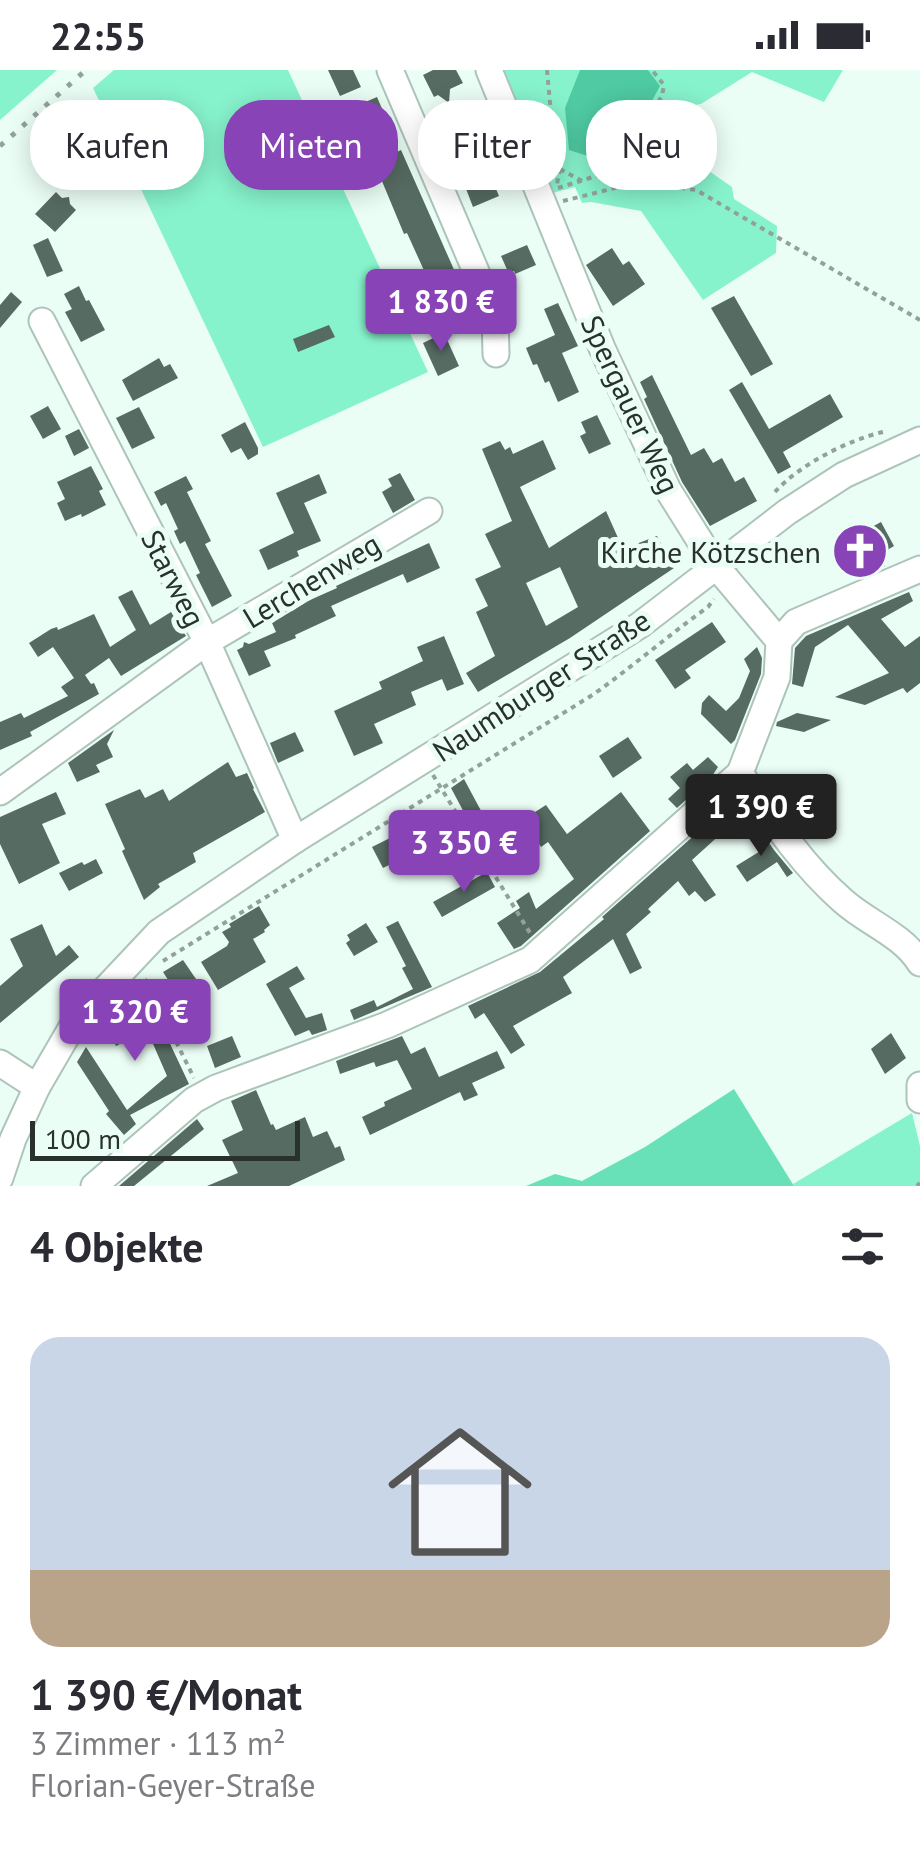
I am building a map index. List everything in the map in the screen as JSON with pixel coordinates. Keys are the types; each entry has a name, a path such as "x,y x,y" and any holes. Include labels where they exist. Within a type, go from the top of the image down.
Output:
{"street":[{"path":"390,70 495,316 496,354"},
{"name":"Spergauer Weg","path":"489,70 602,348 668,490 722,573 779,641"},
{"name":"Starweg","path":"42,321 207,642 295,840"},
{"name":"Naumburger Straße","path":"0,1178 37,1086 76,1020 159,932 295,840 722,573 787,512 844,474 920,440"},
{"name":"Lerchenweg","path":"0,792 207,642 429,511"},
{"path":"94,1186 194,1100 216,1088 387,1025 530,960 740,774 778,677 779,641 796,622 920,569"},
{"path":"740,774 818,877 851,908 911,950 920,963"},
{"path":"0,1063 37,1086"},
{"path":"920,1085 920,1100"}],"path":[{"path":"547,70 550,100"},
{"path":"566,185 612,172 662,96 664,85 652,70"},
{"path":"566,172 582,180"},
{"path":"544,206 639,182 696,190 920,320"},
{"path":"152,968 594,694 708,607 722,573"},
{"path":"424,760 540,950"},
{"path":"143,976 202,1096"}],"shaded area":[{"path":"0,70 57,70 0,120"},
{"path":"114,70 288,70 302,100 224,100 224,190 344,190 428,372 263,447 141,190 204,190 204,100 99,100 93,88"},
{"path":"495,70 843,70 824,102 752,72 707,100 586,100 586,190 717,190 717,177 732,187 734,199 777,226 776,253 703,300 641,211 582,203 575,187 566,189 566,100 508,100"},
{"path":"580,70 648,70 660,86 652,100 586,100 586,155 569,150 566,105"},
{"path":"734,1089 794,1186 526,1186 555,1174 582,1181 645,1147"},
{"path":"912,1113 920,1146 920,1186 794,1186 793,1184"}],"building":[{"path":"328,70 353,70 361,87 340,96"},
{"path":"433,70 456,70 463,83 450,89 449,100 445,100 434,97 423,75"},
{"path":"401,150 467,299 442,310 386,190 398,190"},
{"path":"466,190 496,190 499,196 473,207"},
{"path":"56,192 62,198 69,197 76,210 55,232 35,214"},
{"path":"48,238 63,271 47,277 33,245"},
{"path":"527,245 536,265 509,274 501,256"},
{"path":"612,248 623,265 629,261 645,284 613,306 586,265"},
{"path":"79,286 105,330 81,342 65,312 72,309 64,294"},
{"path":"11,292 22,302 0,328 0,305"},
{"path":"734,296 773,364 751,376 711,308"},
{"path":"558,303 578,346 562,353 579,392 558,402 526,348 555,335 544,309"},
{"path":"329,325 335,337 298,352 293,339"},
{"path":"444,333 459,366 438,376 423,343"},
{"path":"159,358 164,367 170,364 178,378 133,401 122,380"},
{"path":"652,375 691,455 704,448 713,463 722,458 735,482 744,477 757,501 710,526 682,482 644,399 647,397 640,382"},
{"path":"742,382 769,429 830,394 843,417 783,452 791,467 778,474 729,390"},
{"path":"48,406 61,429 43,439 30,416"},
{"path":"139,407 155,438 132,449 116,418"},
{"path":"597,415 611,444 589,454 580,436 586,433 581,422"},
{"path":"245,422 258,448 258,454 248,460 241,448 231,453 221,435"},
{"path":"79,429 89,448 74,456 65,436"},
{"path":"543,440 556,469 520,487 549,548 606,511 623,549 657,536 674,568 570,638 478,692 466,673 495,656 476,612 488,606 475,579 501,567 485,534 512,521 482,449 500,441 513,454","holes":["560,567 578,607 546,626 526,583"]},
{"path":"91,466 106,505 65,521 57,503 65,499 57,482"},
{"path":"400,473 415,500 393,513 382,492 392,486 388,479"},
{"path":"319,474 327,493 304,503 321,541 268,570 259,550 294,533 276,493"},
{"path":"186,476 193,489 187,492 211,541 205,544 232,596 212,607 185,541 180,544 174,531 178,529 166,503 161,506 154,492"},
{"name":"Kirche Kötzschen","path":"881,522 894,546 879,555 885,566 867,574 861,563 846,572 833,548"},
{"path":"429,543 440,568 407,583 403,574 331,606 336,616 264,651 271,666 249,676 237,650 244,642 249,644 276,632 272,623 310,600"},
{"path":"132,590 150,625 171,612 186,636 121,676 109,658 85,675 99,694 30,732 32,736 0,750 0,722 21,713 24,718 68,696 61,687 74,678 53,647 38,657 29,643 51,629 58,630 94,614 110,647 136,630 118,597"},
{"path":"909,592 913,601 881,619 905,647 920,636 920,683 907,693 903,688 865,705 835,697 889,673 848,625 815,647 803,687 792,684 795,648 806,636"},
{"path":"712,622 726,642 685,670 691,678 675,689 655,660"},
{"path":"444,636 464,684 447,691 442,679 411,692 416,705 374,724 383,743 354,756 334,711 382,689 379,682 423,661 417,647"},
{"path":"757,647 762,658 761,674 731,744 701,714 702,703 709,695 726,711 739,698 750,671 744,659"},
{"path":"797,713 831,720 804,732 776,726"},
{"path":"114,730 107,744 113,757 96,765 100,772 77,782 68,763"},
{"path":"295,732 304,751 278,763 270,743"},
{"path":"628,737 642,758 613,778 599,756"},
{"path":"708,757 718,767 677,808 668,799 680,788 670,777 687,763 693,770"},
{"path":"228,762 236,777 247,773 265,812 193,853 196,862 158,884 160,887 144,900 105,804 140,789 145,798 163,789 169,801"},
{"path":"464,779 494,835 546,805 567,834 621,792 650,831 514,949 497,923 520,908 516,901 529,892 536,909 574,879 548,842 541,847 535,837 492,865 451,788"},
{"path":"56,792 66,814 42,824 60,863 19,884 0,844 0,817"},
{"path":"724,809 735,821 692,860 716,895 705,902 695,891 689,896 678,881 648,909 651,912 626,934 642,968 630,974 613,939 563,977 572,993 513,1026 525,1045 511,1054 484,1013 475,1019 468,1006 540,972"},
{"path":"745,814 793,873 787,877 777,862 747,882 736,866 767,847"},
{"path":"402,832 413,853 383,868 372,847"},
{"path":"96,859 103,873 69,891 59,873"},
{"path":"487,872 495,887 442,917 433,902"},
{"path":"259,906 270,925 253,939 266,962 218,990 201,962 227,946 229,942 222,932 231,927 229,924"},
{"path":"398,921 432,987 354,1020 350,1010 374,1000 377,1007 413,989 386,927"},
{"path":"366,923 378,942 354,956 346,943 350,940 347,935"},
{"path":"42,924 56,956 69,945 79,957 0,1023 0,986 23,966 10,939"},
{"path":"183,960 196,979 174,989 163,972"},
{"path":"297,966 305,979 289,988 306,1018 322,1013 327,1030 312,1035 309,1030 295,1036 266,984"},
{"path":"149,999 189,1084 130,1115 136,1124 124,1135 106,1114 109,1111 77,1062 86,1047 127,1110 167,1076 147,1030 116,1046 105,1023"},
{"path":"891,1033 906,1058 885,1074 871,1049"},
{"path":"232,1036 241,1057 215,1068 207,1046"},
{"path":"402,1036 411,1054 425,1047 439,1077 497,1051 505,1068 472,1083 478,1095 464,1101 460,1092 370,1135 362,1117 412,1089 397,1060 376,1067 374,1062 340,1074 336,1061"},
{"path":"256,1090 276,1130 305,1117 313,1137 327,1131 335,1148 340,1146 345,1160 289,1186 207,1186 238,1173 222,1140 243,1130 231,1101"},
{"path":"197,1119 204,1129 134,1186 119,1186"}],"railway":[{"path":"0,146 86,70"}],"place":[{"name":"Kirche Kötzschen","path":"860,551"}]}
